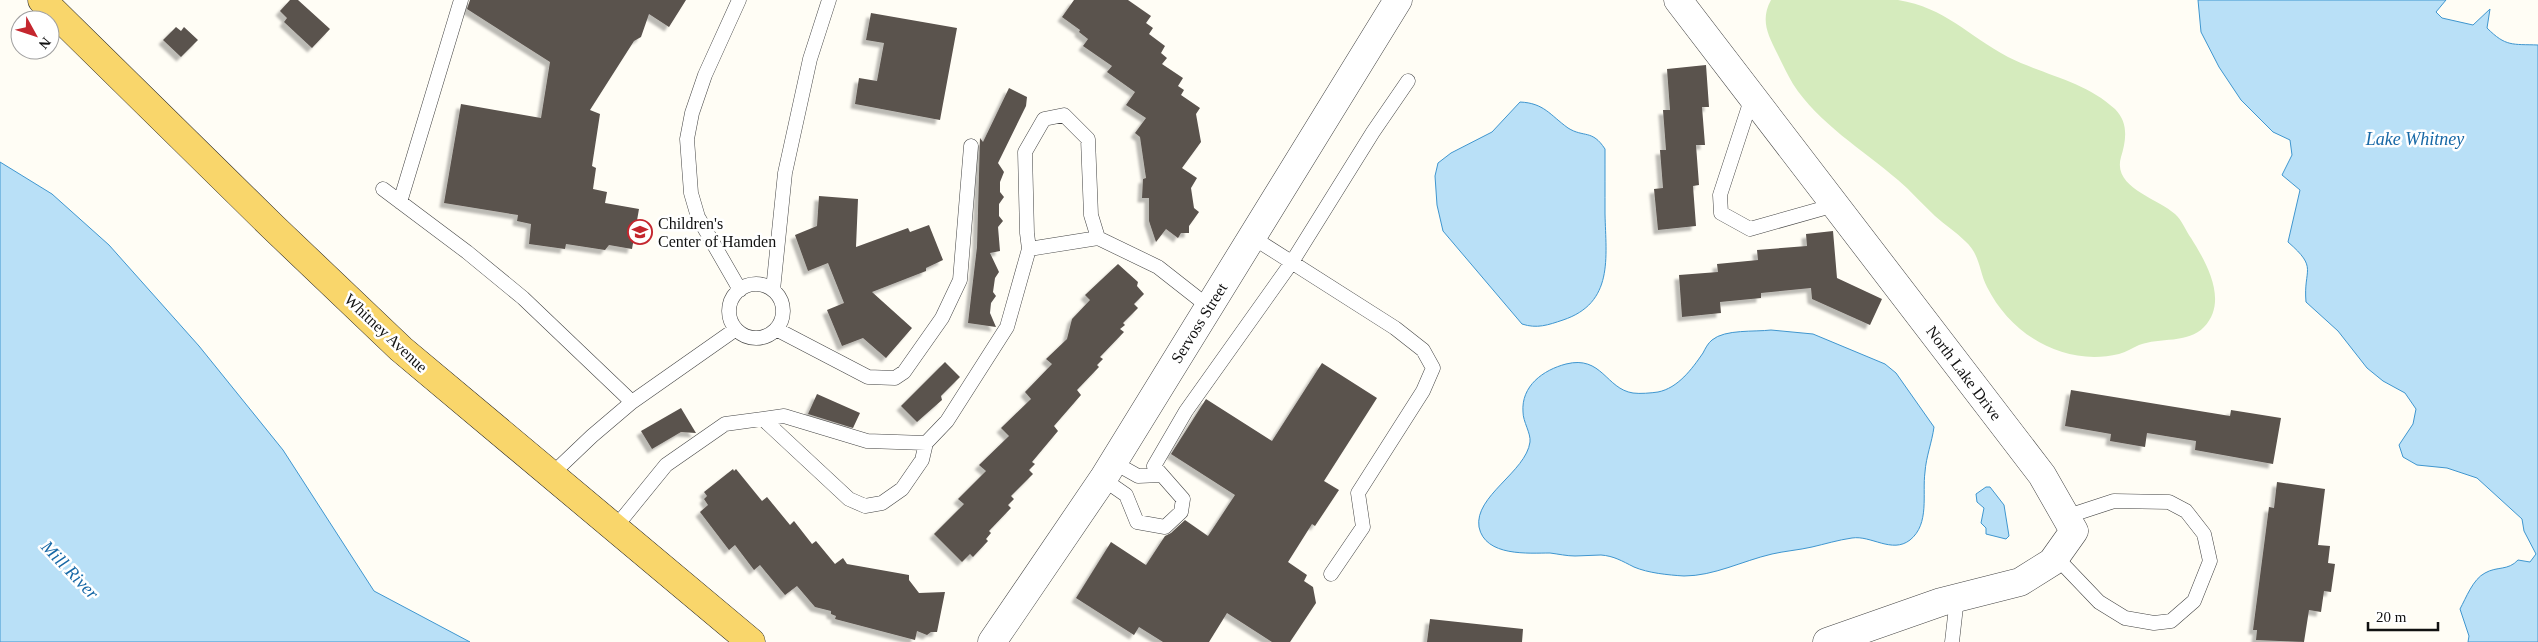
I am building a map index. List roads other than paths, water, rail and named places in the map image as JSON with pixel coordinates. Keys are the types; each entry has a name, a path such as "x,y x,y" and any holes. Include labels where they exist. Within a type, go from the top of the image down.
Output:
{"main road":[{"name":"Whitney Avenue","path":"42,0 273,227 401,349 550,476 751,642"}],"street":[{"name":"Servoss Street","path":"992,642 1108,470 1398,0"},
{"name":"North Lake Drive","path":"1678,0 2042,475 2074,531 2052,562 2020,582 1957,598 1827,642"}],"lane":[{"path":"400,202 461,0"},
{"path":"739,0 705,75 692,113 688,139 691,193 698,217 740,290"},
{"path":"773,290 756,284 740,290 730,305 729,314 736,329 743,335 761,338 776,330 783,314 782,305 773,290 785,173 810,59 829,0"},
{"path":"1108,470 1126,495 1137,522 1165,527 1181,512 1183,499 1154,466 1186,411 1292,262 1373,132 1408,82"},
{"path":"1752,97 1720,195 1721,213 1750,229 1835,205"},
{"path":"763,419 849,499 865,506 882,503 902,489 922,460 926,442 947,421 1007,327 1029,250 1025,152 1044,119 1064,115 1088,139 1091,216 1098,238"},
{"path":"776,330 868,377 895,378 904,372 942,318 960,280 971,146"},
{"path":"383,189 523,298 632,402"},
{"path":"1252,237 1416,344 1423,350 1433,368 1423,391 1358,493 1363,527 1331,574"},
{"path":"1029,250 1098,238 1158,266 1209,307"},
{"path":"550,476 592,436 632,402 736,329"},
{"path":"614,529 666,465 724,424 784,416 867,441 926,442"},
{"path":"1108,470 1138,476 1162,475"},
{"path":"2056,557 2099,602 2125,618 2154,623 2171,620 2194,601 2210,561 2204,534 2186,511 2169,502 2114,501 2066,517"},
{"path":"1952,642 1957,598"}],"water":[{"name":"Lake Whitney","path":"2198,0 2446,0 2436,12 2442,18 2473,25 2490,9 2487,28 2499,39 2515,44 2538,45 2538,642 2468,642 2469,636 2460,609 2470,589 2485,573 2510,566 2518,560 2530,562 2536,554 2524,531 2522,519 2477,478 2447,468 2417,465 2403,457 2399,445 2413,424 2416,409 2405,393 2383,381 2367,368 2338,331 2306,302 2307,264 2298,251 2288,242 2300,190 2282,175 2292,155 2290,140 2273,132 2241,100 2219,67 2201,32"},
{"path":"1520,102 1541,107 1568,128 1592,136 1605,149 1606,262 1604,277 1599,291 1591,302 1579,312 1558,322 1538,326 1522,324 1443,231 1437,205 1435,176 1438,163 1451,153 1492,132"},
{"name":"Mill River","path":"0,162 52,194 109,245 199,346 283,450 374,591 470,642 0,642"},
{"path":"1771,330 1813,334 1885,364 1896,373 1934,427 1924,481 1923,517 1920,526 1910,540 1903,544 1889,545 1867,539 1852,538 1772,554 1706,574 1684,576 1645,571 1618,559 1601,555 1572,556 1509,551 1490,544 1483,537 1479,527 1484,505 1520,464 1530,442 1523,416 1523,403 1526,394 1535,380 1549,370 1578,362 1596,368 1616,386 1624,390 1633,393 1658,392 1672,386 1684,377 1709,343 1718,336"},
{"path":"1986,487 1990,487 2004,505 2009,536 2006,539 1986,534 1986,528 1981,523 1984,508 1977,502 1976,494"}],"place":[{"name":"Children's Center of Hamden","path":"640,232"}]}
